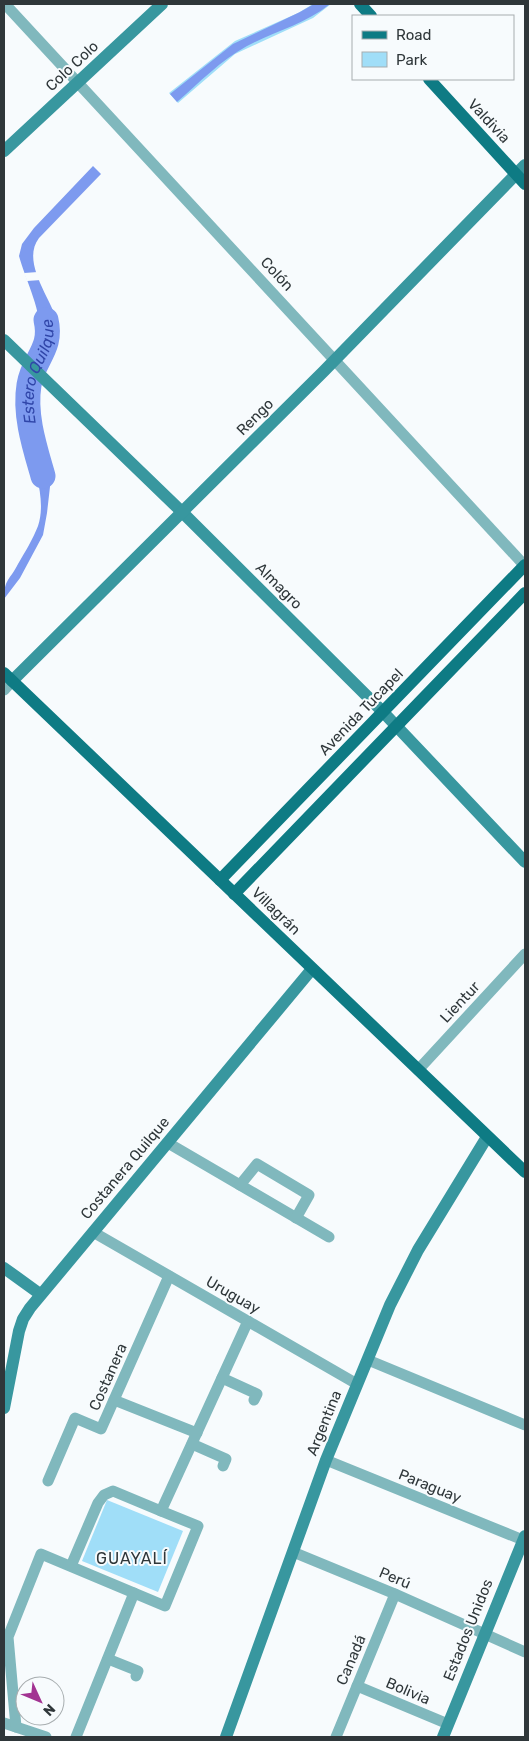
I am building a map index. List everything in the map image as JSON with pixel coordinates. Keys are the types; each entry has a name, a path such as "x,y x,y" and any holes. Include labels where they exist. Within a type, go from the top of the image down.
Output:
{"main road":[{"path":"360,4 370,15"},
{"name":"Valdivia","path":"429,80 525,184"},
{"name":"Avenida Tucapel","path":"220,880 525,566"},
{"path":"234,894 525,593"},
{"name":"Villagrán","path":"6,681 220,880 525,1172"}],"street":[{"name":"Colón","path":"4,4 525,566"},
{"name":"Colo Colo","path":"4,152 162,4"},
{"name":"Rengo","path":"6,681 182,512 335,360 525,165"},
{"name":"Almagro","path":"4,340 182,512 397,726 525,862"},
{"name":"Lientur","path":"418,1070 525,954"},
{"name":"Costanera Quilque","path":"4,1408 19,1331 23,1319 40,1294 312,969"},
{"name":"Argentina","path":"230,1736 292,1552 326,1460 390,1305 418,1250 487,1137"},
{"path":"168,1143 328,1236"},
{"path":"240,1185 257,1164 309,1195 296,1218"},
{"name":"Uruguay","path":"93,1232 357,1384"},
{"path":"4,1268 40,1294"},
{"name":"Costanera","path":"48,1481 75,1418 101,1429 169,1276"},
{"path":"162,1511 248,1321"},
{"path":"368,1360 525,1425"},
{"path":"222,1378 257,1394 254,1400"},
{"path":"114,1400 194,1438 226,1459 223,1466"},
{"name":"Paraguay","path":"326,1460 524,1538"},
{"path":"16,1727 8,1637 41,1554 165,1606 198,1526 112,1491 104,1495 98,1503 71,1566"},
{"name":"Estados Unidos","path":"443,1737 524,1538"},
{"name":"Perú","path":"292,1552 395,1594 525,1652"},
{"path":"76,1737 134,1593"},
{"name":"Canadá","path":"336,1737 395,1594"},
{"path":"108,1658 138,1671 136,1676"},
{"name":"Bolivia","path":"357,1686 448,1724"},
{"path":"4,1723 46,1737"}],"green space":[{"path":"313,4 331,4 313,18 235,54 178,103 169,93 235,41 298,13"},
{"path":"107,1500 183,1531 158,1592 82,1561"}],"water":[{"path":"314,4 330,4 310,17 237,52 210,72 177,102 170,94 233,44"},
{"path":"93,166 101,174 39,238 34,248 35,270 56,316 59,327 58,337 47,357 37,348 40,338 38,314 19,256 22,244 34,228"},
{"path":"36,440 41,442 51,478 43,535 20,578 4,599 6,583 31,541 40,517 41,497 29,449"}],"pier":[{"path":"38,272 41,280 27,281 24,273"}],"waterway":[{"name":"Estero Quilque","path":"43,476 31,431 28,396 31,376 47,339 46,320"}],"district":[{"name":"GUAYALÍ","path":"132,1558"}]}
